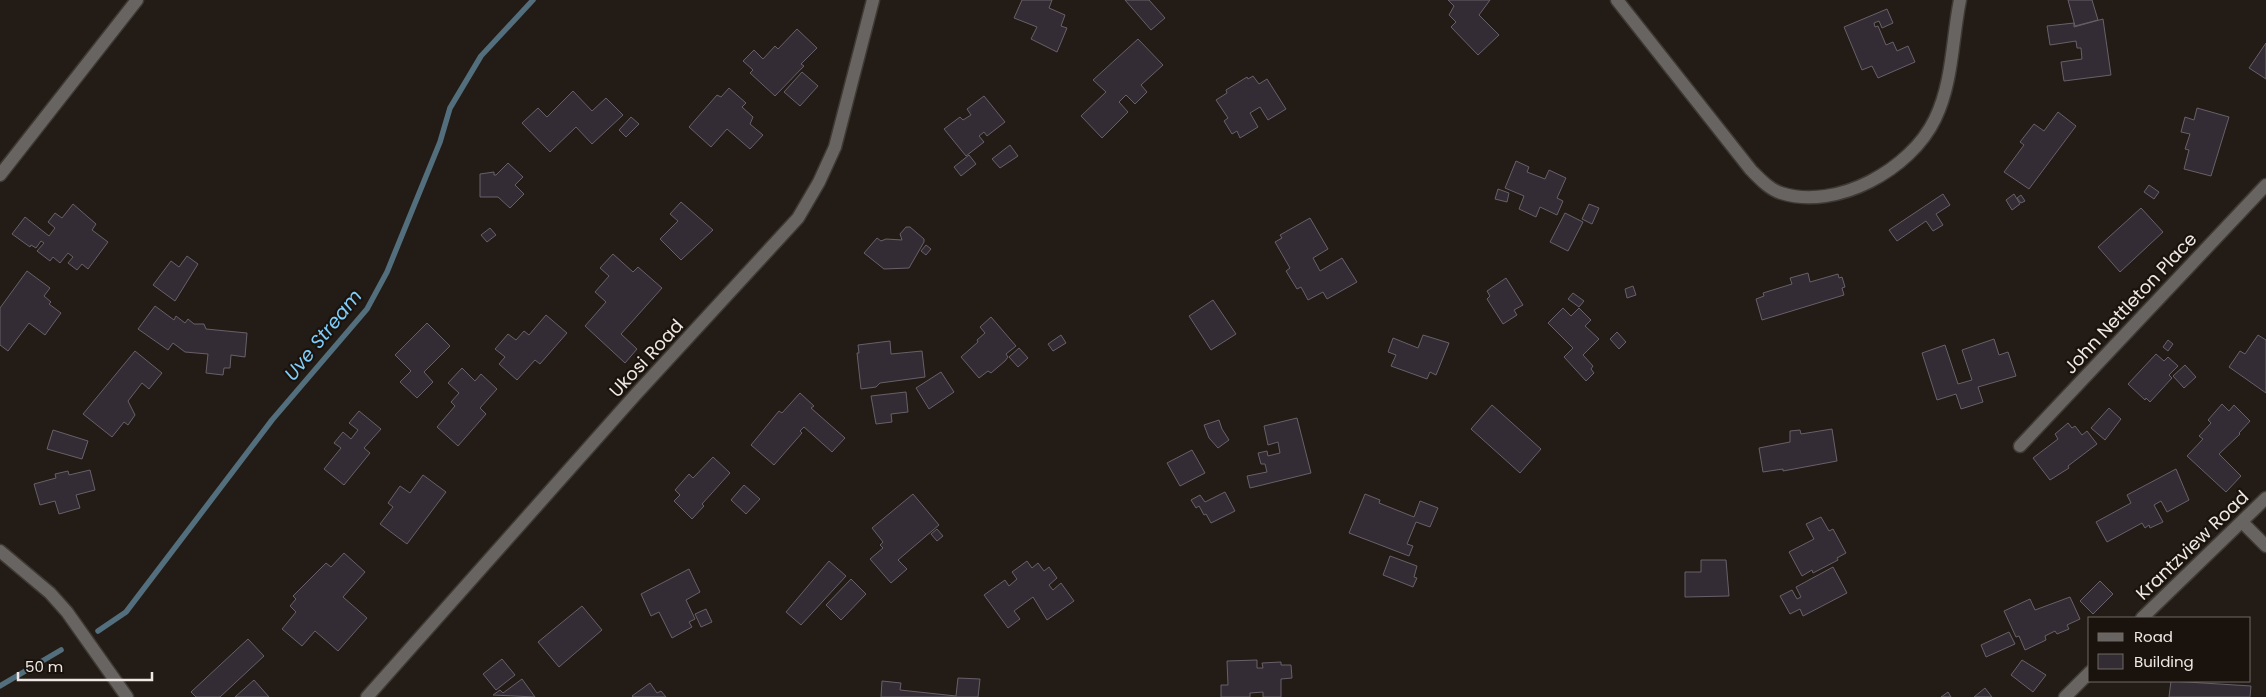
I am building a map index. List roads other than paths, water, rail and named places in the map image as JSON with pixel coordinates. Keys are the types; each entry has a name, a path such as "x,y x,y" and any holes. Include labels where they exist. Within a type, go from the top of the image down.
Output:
{"street":[{"path":"0,175 137,0"},
{"name":"Ukosi Road","path":"367,697 637,392 798,218 819,182 835,147 873,0"},
{"path":"1617,0 1752,170 1773,189 1799,197 1833,193 1867,182 1898,164 1919,145 1936,117 1944,95 1955,44 1960,0"},
{"name":"John Nettleton Place","path":"2020,446 2266,185"},
{"name":"Krantzview Road","path":"2143,617 2266,498"},
{"path":"2242,522 2266,546"},
{"path":"0,551 50,593 67,612 127,697"},
{"path":"2066,697 2088,674"}],"waterway":[{"name":"Uve Stream","path":"98,631 126,612 272,420 367,309 387,272 440,142 450,108 481,56 533,0"},
{"name":"Uve Stream","path":"0,686 61,650"}]}
